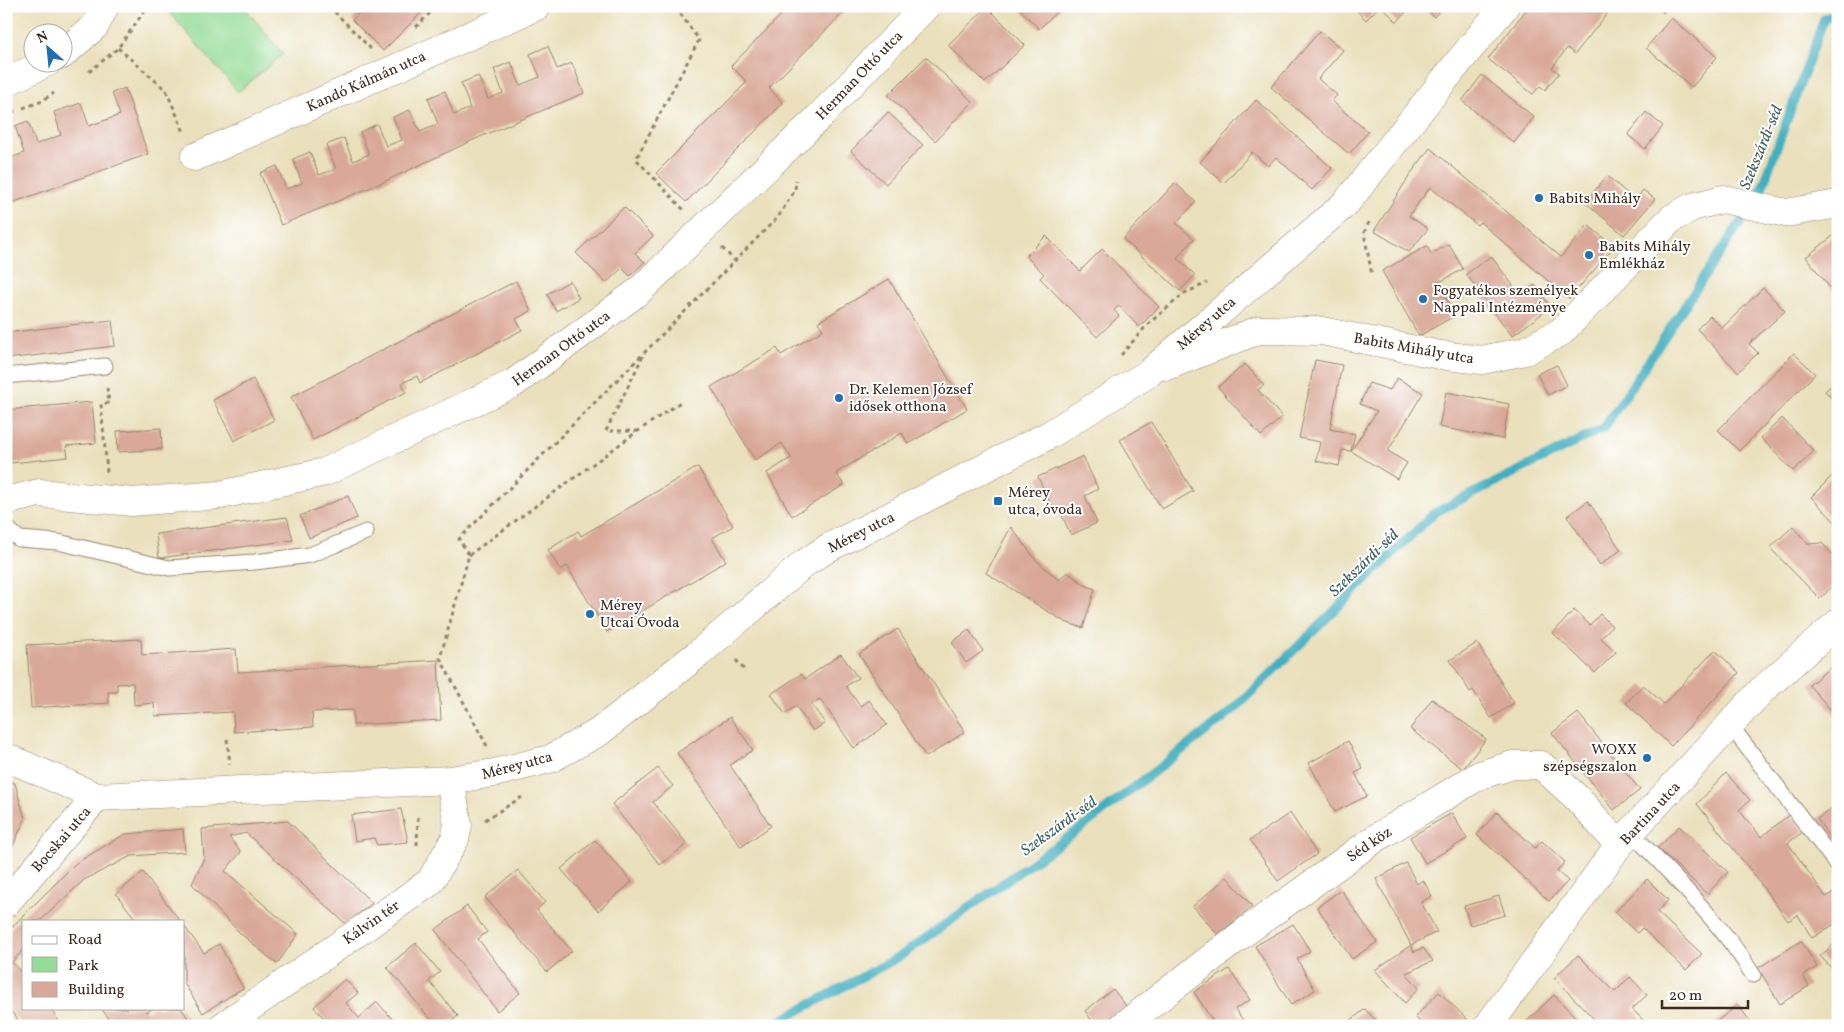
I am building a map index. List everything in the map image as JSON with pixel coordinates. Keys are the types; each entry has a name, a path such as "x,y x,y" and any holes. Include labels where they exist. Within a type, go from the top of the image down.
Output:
{"street":[{"path":"72,46 95,26 105,6"},
{"name":"Kandó Kálmán utca","path":"195,157 538,6"},
{"name":"Herman Ottó utca","path":"6,501 39,493 132,502 220,495 325,472 514,383 639,291 789,146 926,6"},
{"name":"Mérey utca","path":"97,797 450,780 494,773 550,759 599,732 698,654 812,558 828,548 1049,436 1149,373 1346,203 1456,64 1505,6"},
{"path":"6,82 27,72"},
{"name":"Babits Mihály utca","path":"1149,373 1259,330 1322,331 1440,355 1482,360 1525,351 1560,332 1671,219 1692,207 1723,199 1786,213 1838,204"},
{"name":"Bartina utca","path":"1488,1026 1626,839 1761,691 1838,623"},
{"path":"6,757 97,797"},
{"name":"Séd köz","path":"1123,1026 1245,932 1376,838 1480,775 1513,765 1541,765 1626,839"},
{"name":"Kálvin tér","path":"223,1026 430,882 455,838 458,825 450,780"},
{"name":"Bocskai utca","path":"6,903 97,797"}],"lane":[{"path":"6,376 105,366"},
{"path":"6,527 19,539 58,542 169,568 255,562 310,555 366,532"},
{"path":"1730,725 1838,866"},
{"path":"1626,839 1713,920 1744,959 1753,975"}],"path":[{"path":"6,12 12,6"},
{"path":"148,6 118,48 166,90 184,133"},
{"path":"329,6 348,23"},
{"path":"681,6 680,13 699,40 636,159 734,260"},
{"path":"469,555 458,538 778,217 795,190 797,167 789,146"},
{"path":"1371,219 1364,233 1372,275"},
{"path":"1120,356 1148,324 1185,293 1209,282"},
{"path":"638,431 606,431 644,353"},
{"path":"494,773 493,758 440,658 469,555 682,401"},
{"path":"109,403 101,404 109,500"},
{"path":"227,740 230,768"}],"green space":[{"path":"164,6 243,6 283,54 238,92"}],"building":[{"path":"366,6 428,6 383,51 352,20"},
{"path":"790,6 840,6 845,11 769,88 783,103 686,202 656,173 747,82 731,66"},
{"path":"1017,6 1063,6 1039,29"},
{"path":"1352,6 1380,6 1366,20"},
{"path":"1381,6 1412,6 1397,22"},
{"path":"1422,6 1444,6 1434,17"},
{"path":"1529,6 1598,6 1607,14 1575,54 1567,48 1552,68 1559,73 1545,90 1540,86 1533,94 1488,59"},
{"path":"1656,6 1669,6 1663,13"},
{"path":"987,7 1025,45 985,83 948,45"},
{"path":"1671,18 1717,57 1692,87 1646,48"},
{"path":"1320,31 1343,50 1318,79 1337,95 1332,101 1368,132 1349,154 1271,87"},
{"path":"548,46 557,69 572,63 584,93 281,225 260,173 277,166 286,189 302,183 293,159 310,152 319,175 336,169 326,145 344,138 353,161 369,154 360,132 377,124 386,146 402,140 393,117 410,110 420,132 438,124 428,98 445,91 454,115 470,108 461,83 478,76 488,99 503,93 494,69 511,62 520,85 540,77 530,54"},
{"path":"926,57 973,102 935,141 888,95"},
{"path":"1482,75 1534,117 1514,143 1462,101"},
{"path":"125,88 148,154 6,205 6,160 24,153 15,126 28,121 36,144 61,135 54,112 81,103 89,126 120,115 112,93"},
{"path":"1256,100 1332,168 1312,190 1276,157 1268,166 1252,152 1224,183 1200,162"},
{"path":"888,112 923,145 886,184 851,151"},
{"path":"1646,112 1663,126 1645,149 1628,135"},
{"path":"1430,148 1561,257 1588,225 1614,247 1569,299 1480,222 1477,225 1430,187 1409,216 1428,229 1409,252 1374,231"},
{"path":"1607,176 1635,200 1643,190 1655,199 1624,235 1585,202"},
{"path":"1175,183 1196,202 1176,223 1194,239 1177,258 1195,275 1180,291 1123,239"},
{"path":"624,207 653,236 635,253 645,262 630,276 622,268 606,283 576,253"},
{"path":"1838,234 1838,298 1806,257"},
{"path":"1046,236 1080,271 1102,249 1159,307 1139,327 1119,306 1114,310 1119,316 1097,337 1040,278 1044,274 1026,256"},
{"name":"Fogyatékos személyek Nappali Intézménye","path":"1449,244 1463,269 1438,283 1456,315 1419,336 1382,271 1427,246 1431,254"},
{"path":"1491,256 1521,296 1535,285 1551,307 1512,336 1466,274"},
{"name":"Dr. Kelemen József idősek otthona","path":"889,279 967,409 908,444 902,433 836,473 844,485 792,516 767,473 791,458 782,443 755,460 711,387 777,348 781,355 823,330 818,322"},
{"path":"516,281 531,311 516,319 522,330 420,383 417,376 402,383 406,392 313,440 291,397"},
{"path":"570,281 579,298 556,311 547,294"},
{"path":"1763,288 1785,311 1749,344 1758,353 1738,372 1697,329 1710,316 1722,328"},
{"path":"112,320 115,346 6,359 6,333"},
{"path":"1794,353 1815,374 1739,451 1718,430"},
{"path":"1315,360 1342,365 1330,429 1355,434 1351,451 1342,450 1339,466 1316,461 1320,442 1299,438"},
{"path":"1245,364 1264,385 1258,390 1282,417 1261,436 1218,387"},
{"path":"1557,365 1567,385 1548,395 1537,374"},
{"path":"1397,378 1423,393 1388,451 1407,463 1397,479 1351,451 1377,411 1360,404 1369,383 1390,390"},
{"path":"253,379 274,420 234,441 213,400"},
{"path":"1838,380 1838,405 1825,391"},
{"path":"1446,392 1509,404 1503,439 1439,427"},
{"path":"92,402 96,443 66,446 68,457 11,463 10,452 6,452 6,410"},
{"path":"1782,418 1814,451 1793,471 1761,438"},
{"path":"1151,422 1193,491 1162,509 1120,440"},
{"path":"161,428 162,449 118,452 117,431"},
{"path":"1083,456 1098,489 1085,496 1097,523 1071,535 1058,507 1053,509 1038,477"},
{"path":"698,467 733,526 712,538 726,561 607,632 567,566 560,570 548,550 578,531 581,536"},
{"path":"1835,473 1838,476 1838,525 1811,497"},
{"path":"348,496 357,518 309,538 300,516"},
{"path":"1588,501 1621,550 1600,565 1567,516"},
{"path":"287,517 293,540 159,558 156,534"},
{"path":"1793,526 1808,544 1822,543 1838,560 1838,580 1820,599 1770,548"},
{"path":"1011,527 1036,560 1059,580 1067,572 1085,585 1095,589 1083,628 1065,622 986,573"},
{"path":"1574,610 1590,625 1600,614 1612,626 1601,638 1616,652 1595,673 1553,633"},
{"path":"898,629 965,732 926,757 859,654"},
{"path":"969,630 983,651 966,663 952,642"},
{"path":"141,639 142,655 236,649 238,672 438,660 441,720 353,725 353,710 312,712 313,727 234,732 233,712 155,716 154,703 134,705 133,683 117,684 117,692 108,692 109,703 31,708 27,645"},
{"path":"1477,643 1514,703 1491,718 1473,690 1470,692 1450,660"},
{"path":"1715,650 1739,673 1671,746 1626,703 1643,685 1664,704"},
{"path":"841,654 858,678 846,686 860,706 869,700 887,725 854,748 820,699 811,704 825,723 813,731 796,706 785,714 771,694 801,674 805,679"},
{"path":"1831,667 1838,674 1838,718 1809,685"},
{"path":"1432,699 1486,739 1463,769 1410,729"},
{"path":"1578,713 1640,790 1614,810 1552,733"},
{"path":"730,717 753,750 730,765 771,826 741,847 677,753"},
{"path":"1348,741 1363,769 1355,773 1367,796 1335,812 1309,763"},
{"path":"658,768 673,786 653,802 687,844 660,865 612,804"},
{"path":"1726,773 1750,800 1739,810 1761,837 1790,814 1804,831 1788,843 1826,897 1838,890 1838,922 1812,938 1798,915 1788,921 1752,872 1697,804"},
{"path":"6,781 15,783 25,819 6,861"},
{"path":"1835,806 1838,811 1838,845 1836,847 1817,819"},
{"path":"401,809 408,842 377,845 374,838 355,841 351,815"},
{"path":"1497,812 1535,848 1542,841 1565,862 1557,871 1568,881 1549,901 1477,835"},
{"path":"1290,813 1317,854 1278,881 1250,840"},
{"path":"1452,813 1467,839 1425,863 1410,837"},
{"path":"288,821 372,903 346,924 246,833 229,837 241,852 225,871 298,934 277,964 240,933 192,884 204,858 202,829"},
{"path":"1679,826 1728,872 1707,894 1658,848"},
{"path":"183,829 185,852 131,856 84,880 41,920 22,920 22,951 12,962 22,974 22,1010 51,1010 62,1026 23,1026 6,1005 6,933 76,863 125,834"},
{"path":"595,840 632,882 598,911 561,869"},
{"path":"1406,863 1417,884 1423,880 1432,896 1421,902 1437,932 1411,945 1376,879"},
{"path":"518,870 545,902 537,910 572,951 547,972 485,897"},
{"path":"143,872 179,920 136,920 116,894"},
{"path":"1227,877 1252,906 1218,935 1193,906"},
{"path":"1647,879 1668,900 1657,912 1702,954 1686,970 1642,928 1637,933 1615,912"},
{"path":"1341,890 1377,942 1352,959 1317,907"},
{"path":"1499,896 1505,915 1470,925 1464,906"},
{"path":"467,906 487,932 478,939 520,993 497,1011 435,930"},
{"path":"1293,924 1310,951 1297,959 1315,990 1291,1005 1255,946"},
{"path":"185,927 204,953 219,944 243,988 203,1013 185,985"},
{"path":"1801,941 1817,967 1803,976 1809,986 1780,1004 1758,968"},
{"path":"1838,941 1838,975 1820,956"},
{"path":"416,943 440,972 429,981 458,1016 445,1026 436,1026 387,967"},
{"path":"1411,945 1414,952 1423,948 1433,961 1406,973 1419,988 1405,1003 1375,970"},
{"path":"1578,955 1615,992 1630,977 1647,995 1632,1009 1649,1026 1601,1026 1554,978"},
{"path":"1229,969 1250,1000 1235,1009 1245,1023 1241,1026 1216,1026 1194,992"},
{"path":"345,979 358,993 346,1003 359,1018 377,1002 397,1024 395,1026 331,1026 314,1007"},
{"path":"1113,989 1130,1011 1110,1026 1096,1026 1085,1011"},
{"path":"1439,992 1470,1022 1466,1026 1424,1026 1415,1017"},
{"path":"1554,995 1584,1026 1522,1026"},
{"path":"1738,1005 1754,1026 1714,1026 1713,1024"},
{"path":"1365,1009 1381,1026 1344,1026"},
{"path":"102,1010 146,1010 147,1012 150,1010 182,1010 190,1021 181,1026 114,1026"}],"waterway":[{"name":"Szekszárdi-séd","path":"770,1026 899,957 1084,826 1231,712 1434,513 1604,428 1761,191 1824,19 1838,12"}],"place":[{"name":"Babits Mihály","path":"1539,198"},
{"name":"Babits Mihály Emlékház","path":"1589,255"},
{"name":"Fogyatékos személyek Nappali Intézménye","path":"1423,299"},
{"name":"Dr. Kelemen József idősek otthona","path":"839,398"},
{"name":"Mérey utca, óvoda","path":"998,501"},
{"name":"Mérey Utcai Óvoda","path":"590,614"},
{"name":"WOXX szépségszalon","path":"1647,758"}]}
